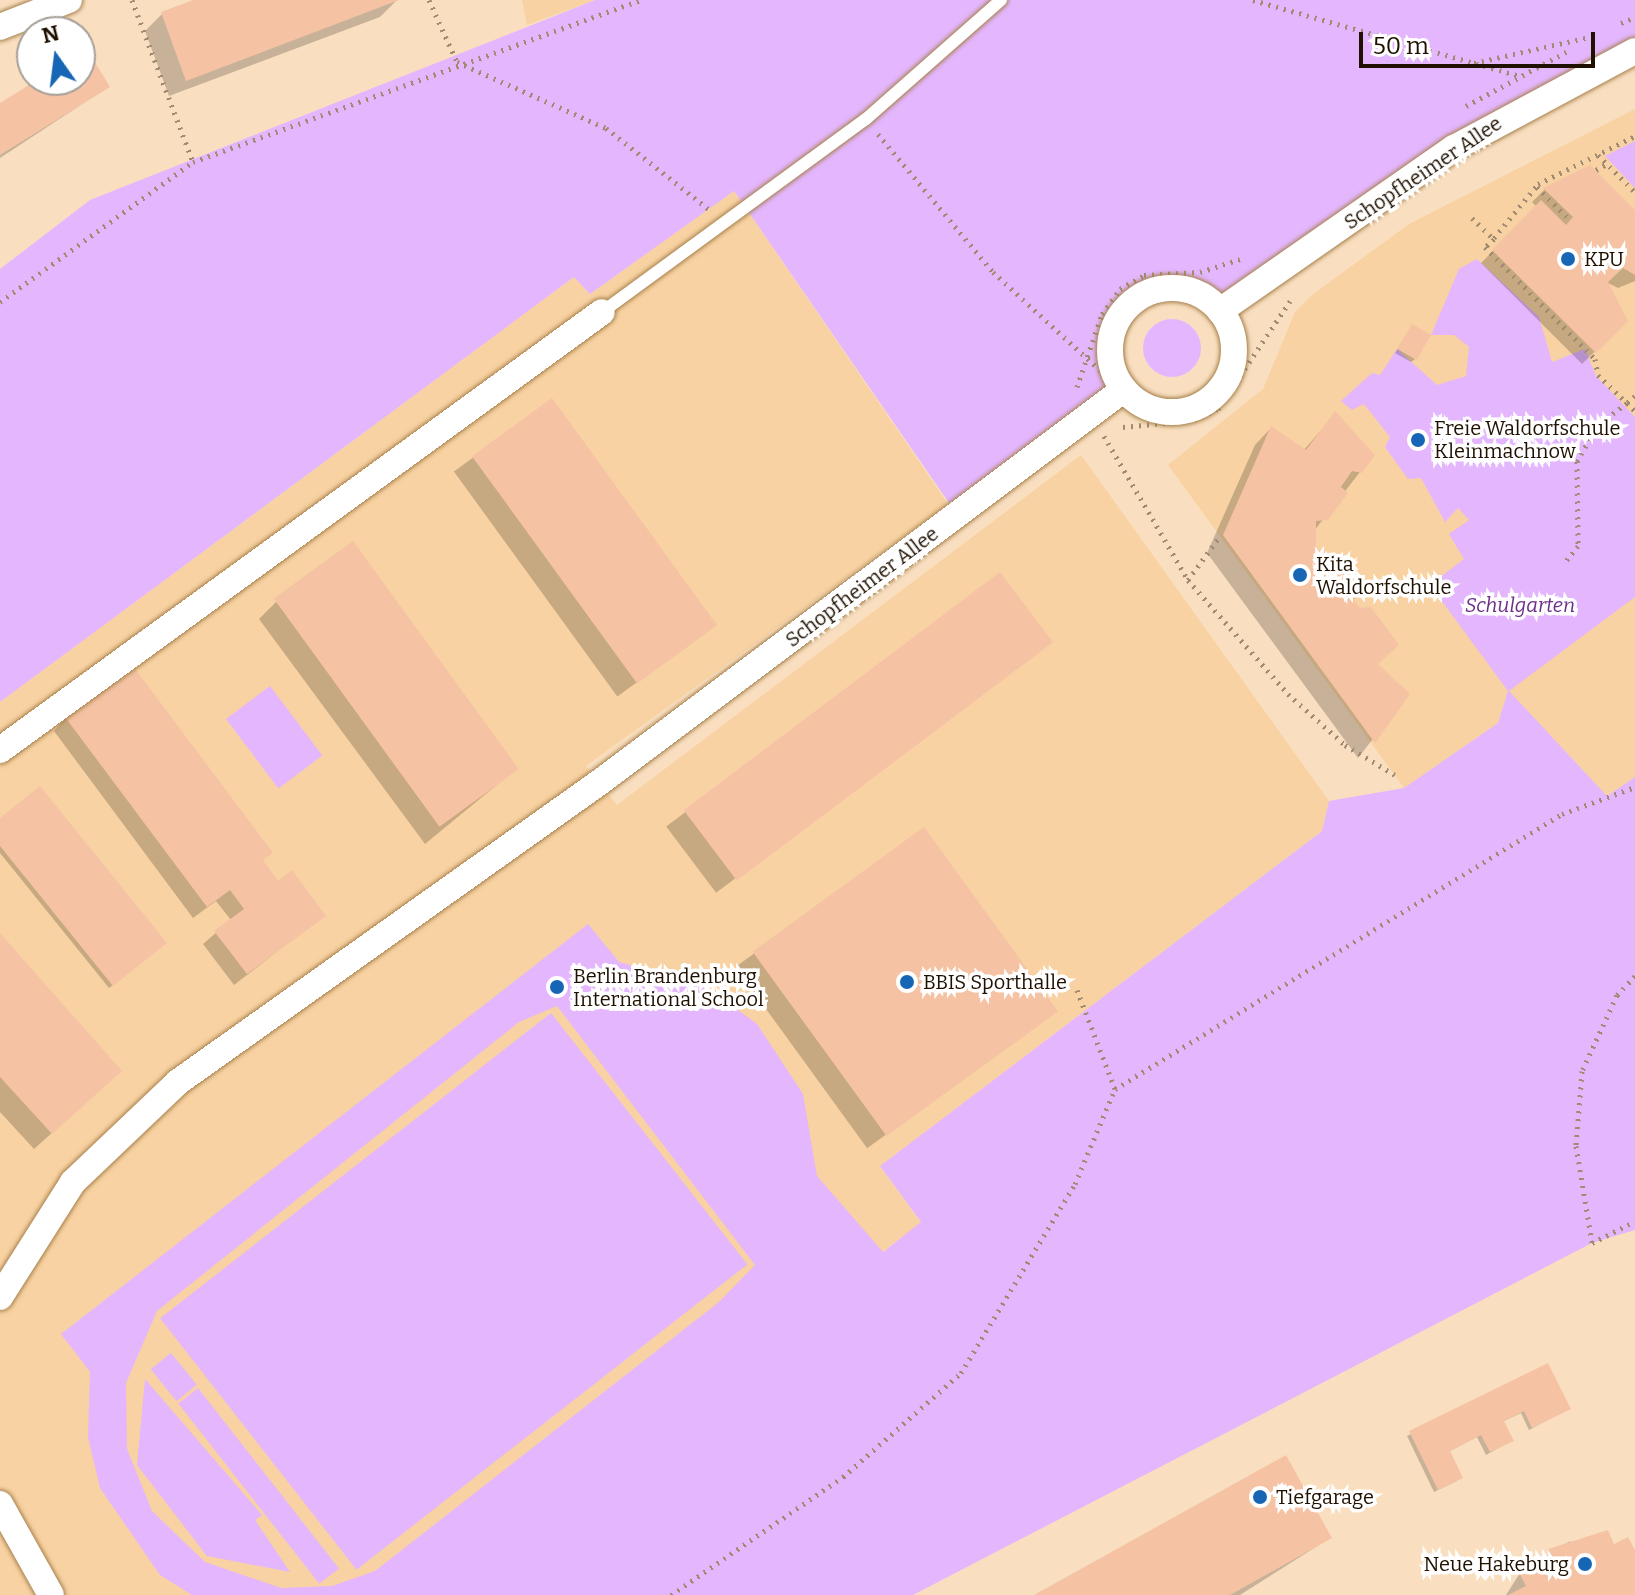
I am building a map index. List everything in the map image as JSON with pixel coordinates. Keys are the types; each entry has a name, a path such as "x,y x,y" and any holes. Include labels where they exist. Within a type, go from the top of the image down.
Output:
{"street":[{"path":"0,27 69,0"},
{"name":"Schopfheimer Allee","path":"1220,311 1454,148 1635,51"},
{"path":"1168,287 1197,293 1220,311 1235,351 1230,373 1211,398 1182,412 1160,412 1123,390 1111,364 1110,334 1132,302 1168,287"},
{"path":"0,750 602,312"},
{"name":"Schopfheimer Allee","path":"0,1297 73,1182 157,1100 1098,424 1123,390"},
{"path":"0,1504 51,1595"}],"lane":[{"path":"602,312 866,119 1001,0"}],"path":[{"path":"132,0 193,162"},
{"path":"429,0 457,62 606,128 726,222"},
{"path":"0,302 193,162 457,62 640,0"},
{"path":"1253,0 1519,76"},
{"path":"1473,63 1598,35"},
{"path":"866,119 993,272 1123,390"},
{"path":"1635,136 1537,187 1485,247 1530,290 1635,411"},
{"path":"1598,155 1635,192"},
{"path":"1596,170 1607,164"},
{"path":"1537,187 1570,220"},
{"path":"1472,218 1494,239"},
{"path":"1098,424 1194,420 1218,409 1298,295"},
{"path":"1564,563 1578,546 1577,461 1598,425 1635,396"},
{"path":"1092,440 1098,424"},
{"path":"1098,424 1188,580 1288,694 1345,745 1395,775"},
{"path":"1188,580 1220,536"},
{"path":"671,1595 843,1477 961,1373 1075,1184 1115,1089 1562,814 1635,787"},
{"path":"1635,976 1617,995 1582,1071 1576,1146 1592,1243 1635,1221"},
{"path":"1077,990 1115,1089"}],"shaded area":[{"path":"522,0 595,0 527,25"},
{"name":"Freie Waldorfschule Kleinmachnow","path":"1635,109 1635,777 1607,796 1509,692 1498,723 1404,788 1168,465 1263,389 1295,312 1312,295 1409,224"},
{"name":"Berlin Brandenburg International School","path":"734,191 948,504 586,766 617,805 1081,455 1329,801 1322,831 880,1166 921,1223 882,1252 863,1235 400,1595 0,1595 0,702 574,277 590,294"}],"green space":[{"path":"595,0 1635,0 1635,51 1514,113 1220,311 1188,289 1168,287 1132,302 1110,334 1113,373 1123,390 958,516 734,191 590,294 574,277 0,702 0,269 90,200"},
{"path":"1635,141 1635,188 1605,156"},
{"name":"Schulgarten","path":"1477,259 1539,317 1552,362 1585,349 1596,376 1635,417 1635,597 1509,691 1607,796 1635,777 1635,1230 1592,1243 913,1595 192,1595 160,1575 100,1488 88,1437 90,1372 61,1334 588,924 619,962 704,985 757,1024 803,1094 817,1176 883,1252 921,1222 880,1166 1322,831 1329,801 1404,788 1498,723 1508,691 1430,585 1464,559 1449,534 1469,520 1458,508 1445,522 1421,478 1408,479 1385,447 1390,437 1364,404 1352,410 1341,401 1372,373 1380,375 1397,349 1437,385 1466,376 1469,347 1454,335 1431,335 1459,269","holes":["557,1006 755,1265 719,1302 375,1571 332,1586 281,1588 205,1562 152,1511 127,1449 126,1383 157,1311 519,1022"]},
{"path":"1172,319 1193,327 1201,348 1193,369 1172,377 1151,369 1143,348 1151,327"},
{"path":"270,686 322,755 278,789 226,719"},
{"path":"551,1013 747,1264 357,1570 160,1318"},
{"path":"171,1353 197,1385 177,1401 151,1369"},
{"path":"145,1379 262,1515 255,1520 290,1572 207,1556 137,1465"},
{"path":"198,1388 339,1568 319,1584 178,1403"}],"building":[{"path":"193,0 399,0 186,81 161,12"},
{"path":"96,64 110,87 96,96"},
{"path":"16,93 16,96 95,96 0,155 0,103"},
{"name":"KPU","path":"1590,165 1635,210 1635,275 1623,268 1608,282 1628,321 1596,353 1492,250 1541,200 1566,225 1573,217 1543,188"},
{"path":"1412,324 1431,335 1417,360 1398,349"},
{"path":"552,398 717,625 637,684 472,456"},
{"name":"Kita Waldorfschule","path":"1335,411 1375,455 1362,473 1352,471 1341,487 1348,493 1328,520 1316,521 1316,549 1333,555 1362,594 1353,599 1360,608 1371,607 1399,645 1378,664 1410,694 1375,743 1223,535 1271,426 1306,450"},
{"path":"353,541 519,769 439,827 274,599"},
{"path":"1000,572 1053,642 737,881 684,810"},
{"path":"133,666 273,853 263,860 278,881 292,870 326,916 247,974 214,931 244,909 230,890 207,907 65,717"},
{"path":"40,786 167,943 113,986 0,846 0,818"},
{"name":"BBIS Sporthalle","path":"924,827 1058,1011 887,1136 752,952"},
{"path":"0,933 122,1071 52,1134 0,1077"},
{"path":"1548,1363 1571,1409 1532,1428 1524,1411 1504,1421 1514,1441 1490,1452 1481,1435 1450,1451 1463,1478 1438,1490 1409,1431"},
{"name":"Tiefgarage","path":"1286,1455 1332,1538 1230,1595 1034,1595"},
{"name":"Neue Hakeburg","path":"1608,1530 1614,1544 1628,1537 1635,1550 1635,1595 1508,1595 1526,1586 1519,1572 1552,1556 1548,1549"}],"place":[{"name":"KPU","path":"1568,259"},
{"name":"Freie Waldorfschule Kleinmachnow","path":"1418,440"},
{"name":"Kita Waldorfschule","path":"1300,575"},
{"name":"BBIS Sporthalle","path":"907,982"},
{"name":"Berlin Brandenburg International School","path":"557,987"},
{"name":"Tiefgarage","path":"1260,1497"},
{"name":"Neue Hakeburg","path":"1585,1564"}]}
